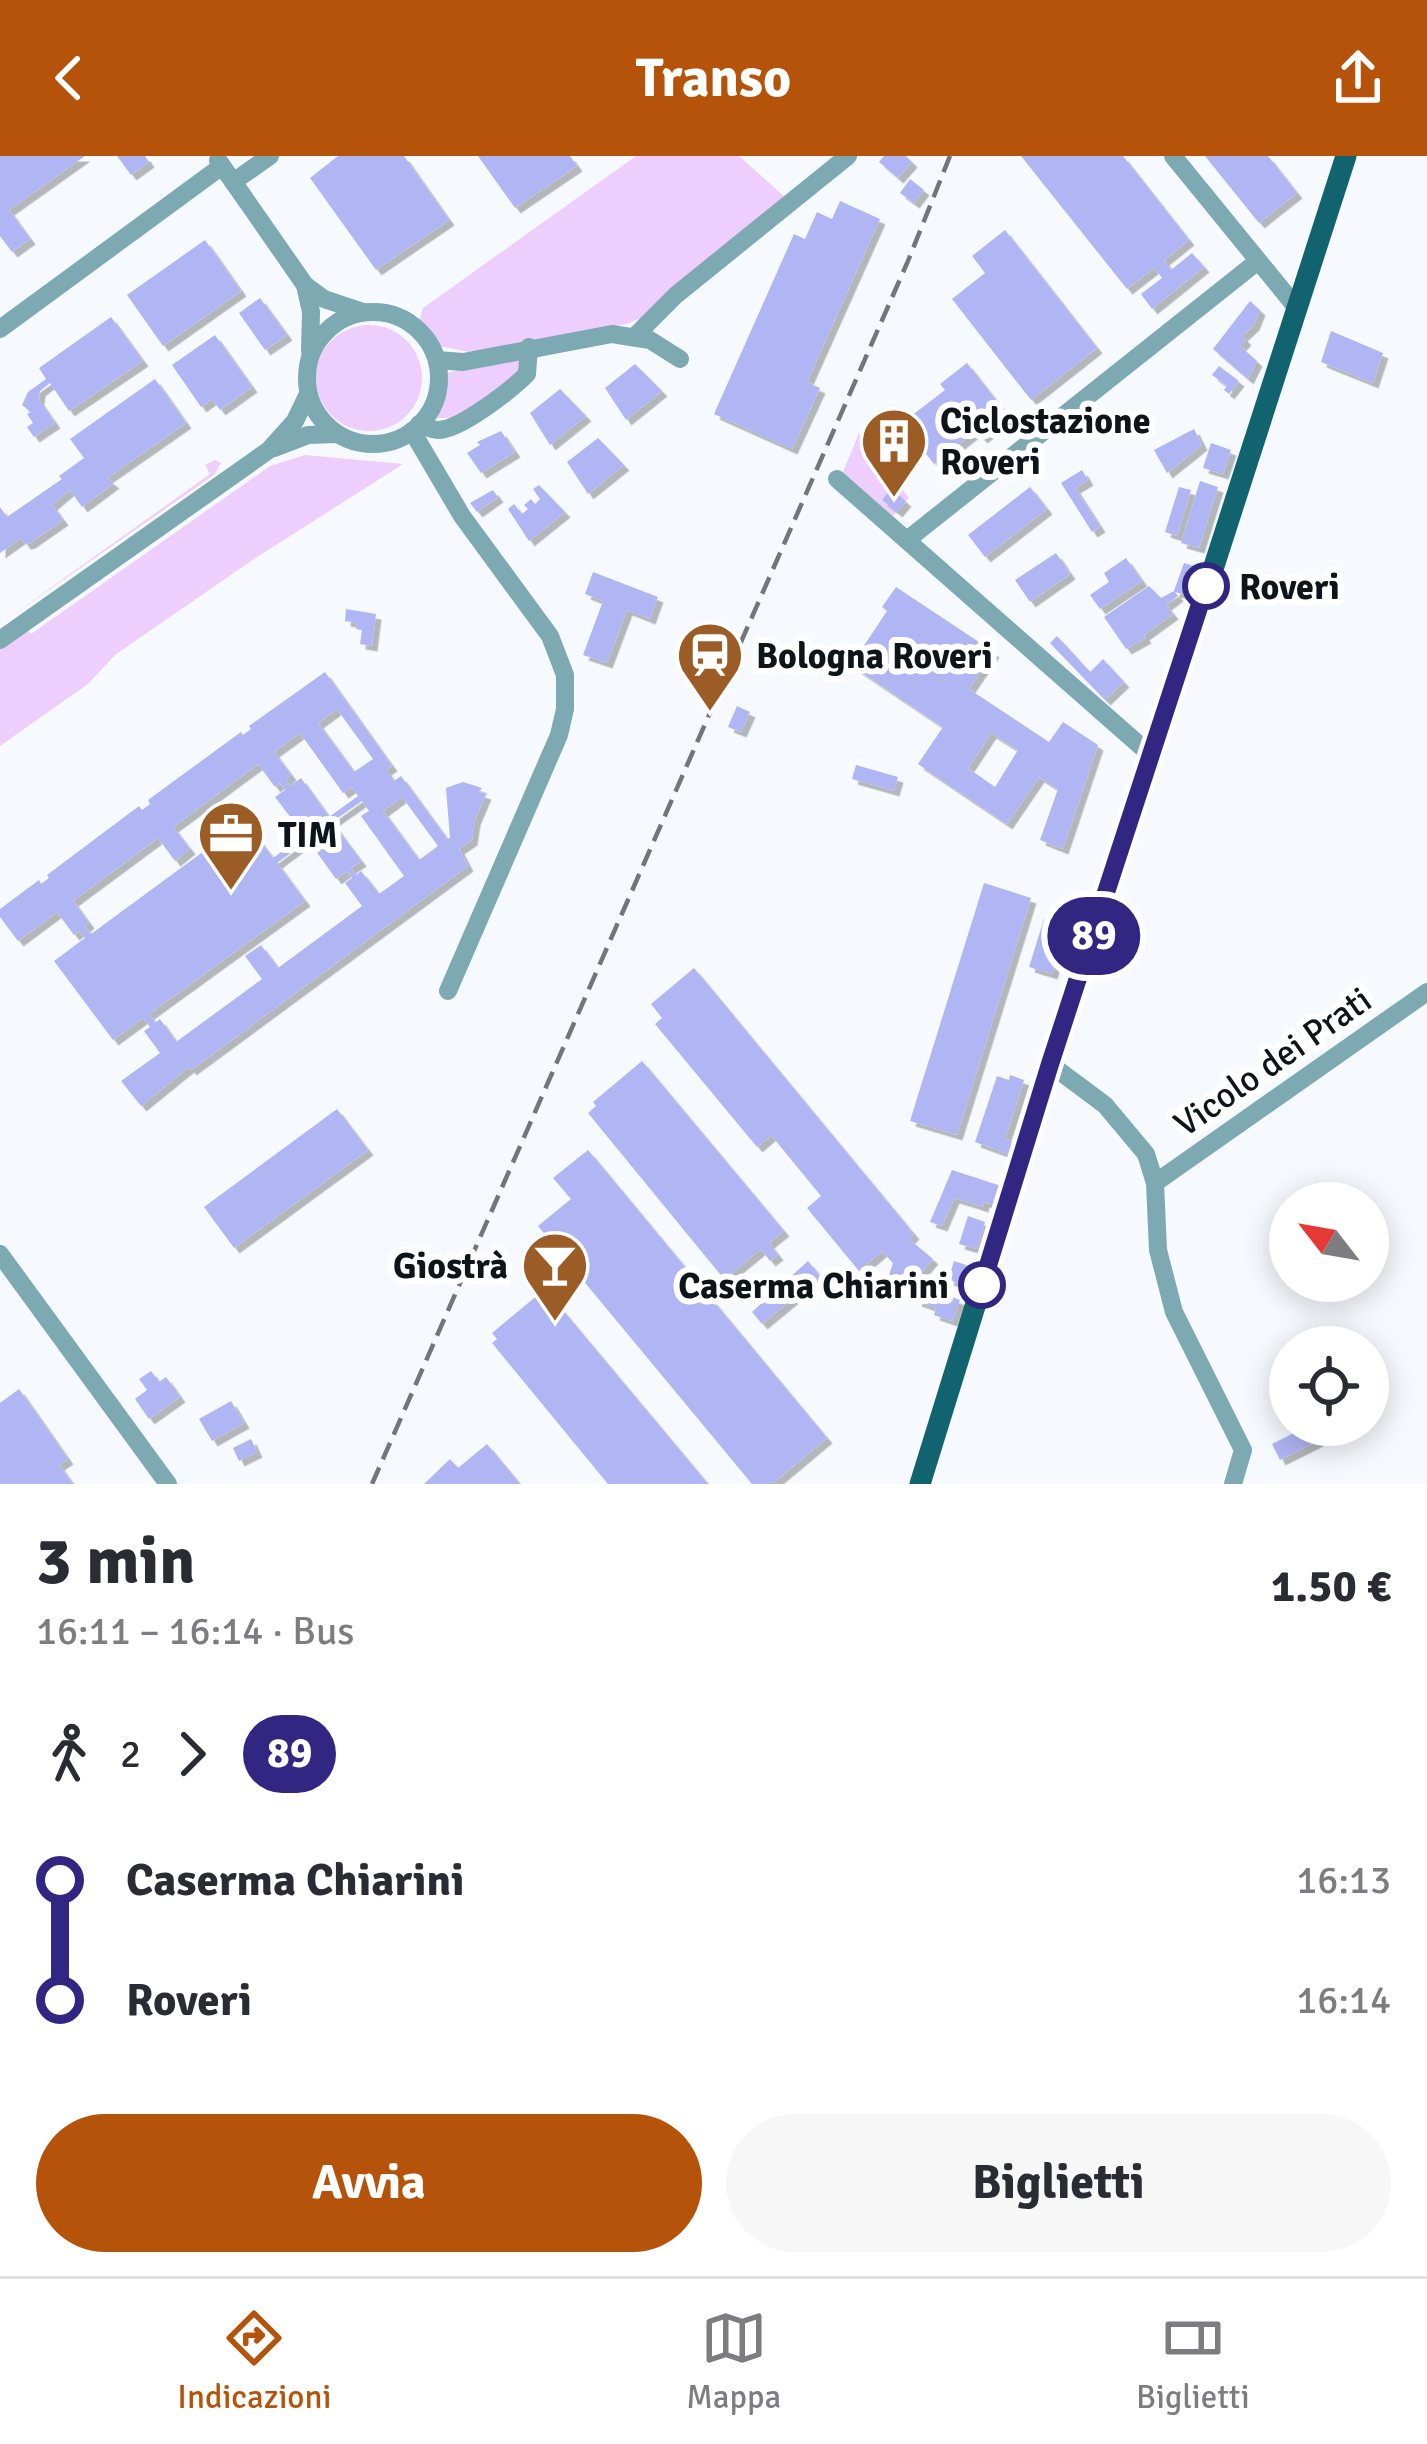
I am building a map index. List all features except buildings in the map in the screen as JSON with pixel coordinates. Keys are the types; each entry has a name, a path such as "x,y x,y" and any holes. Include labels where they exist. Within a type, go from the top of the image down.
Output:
{"main road":[{"path":"920,1484 1050,1064 1346,156"}],"street":[{"path":"0,328 223,168 270,156"},
{"path":"634,337 676,295 848,156"},
{"path":"1173,156 1295,308"},
{"path":"223,168 305,285 324,299 409,322 431,345 437,360 438,392 433,407 416,428 398,439 367,444 337,434 308,435 269,450"},
{"path":"908,540 1258,261"},
{"path":"305,285 311,312 308,394 324,423 337,434"},
{"path":"310,355 331,326 363,312"},
{"path":"437,360 463,362 612,334 650,340 680,359"},
{"path":"416,428 439,430 457,425 515,386 527,374 530,347"},
{"path":"0,640 269,450 296,421 308,394"},
{"path":"416,428 463,516 550,636 566,676 559,735 448,991"},
{"path":"837,479 1153,757"},
{"name":"Vicolo dei Prati","path":"1155,1183 1427,992"},
{"path":"1050,1064 1105,1106 1146,1154 1155,1183 1157,1250 1174,1312 1244,1450 1233,1484"},
{"path":"0,1254 168,1484"}],"shaded area":[{"path":"636,156 739,156 786,198 643,317 627,324 469,352 439,346 419,321 423,308"},
{"path":"369,325 389,329 406,341 418,358 422,378 418,398 406,415 389,427 369,431 349,427 332,415 320,398 316,378 320,358 332,341 349,329"},
{"path":"520,359 523,374 455,418 436,418 445,373"},
{"path":"859,433 909,498 906,501 891,489 882,500 897,512 893,516 843,472"},
{"path":"305,455 403,464 115,655 88,684 0,746 0,649 28,630 31,634 270,466"},
{"path":"215,460 221,463 214,475 0,624 210,474 205,465"}],"railway":[{"path":"372,1484 950,156"}],"bus line":[{"name":"89","path":"982,1285 1206,586"}],"place":[{"name":"Ciclostazione Roveri","path":"894,500"},
{"name":"Roveri","path":"1206,586"},
{"name":"Bologna Roveri","path":"710,714"},
{"name":"TIM","path":"231,893"},
{"name":"Caserma Chiarini","path":"982,1285"},
{"name":"Giostrà","path":"555,1324"}]}
